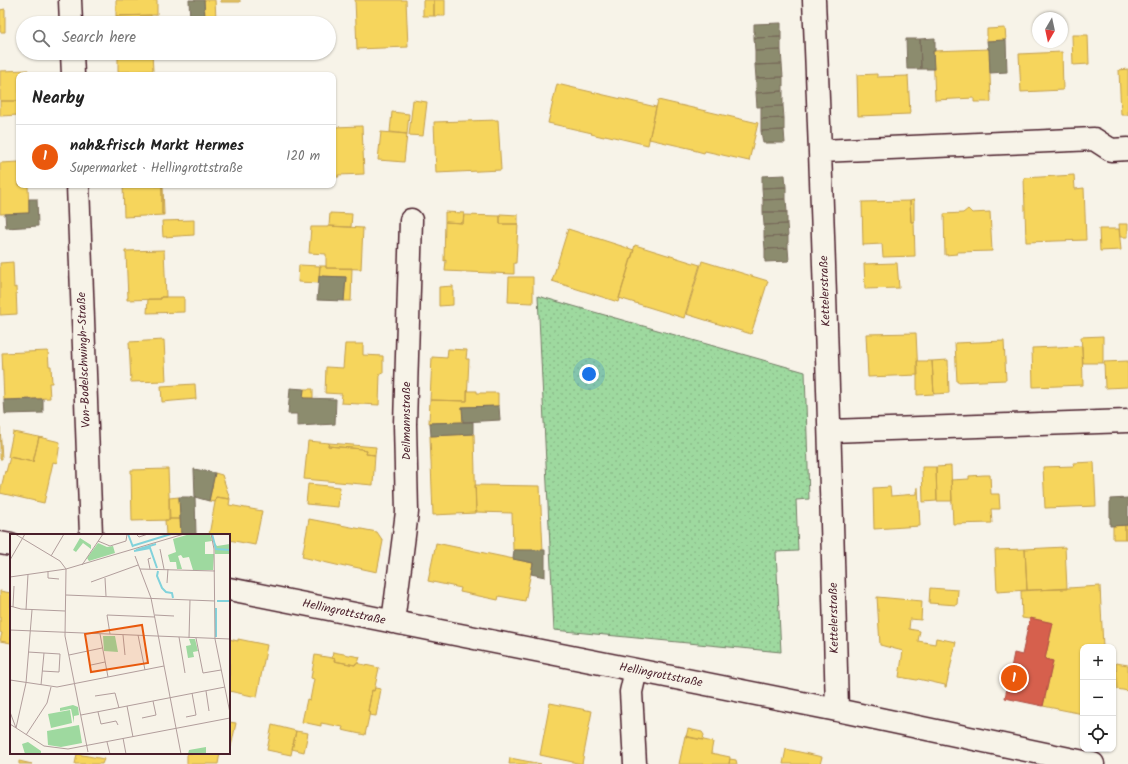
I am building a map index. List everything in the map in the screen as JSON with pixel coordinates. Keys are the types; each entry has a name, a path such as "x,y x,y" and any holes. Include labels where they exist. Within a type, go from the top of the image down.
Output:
{"street":[{"path":"70,0 71,16"},
{"name":"Kettelerstraße","path":"814,0 821,151 830,431 836,710"},
{"path":"72,60 73,72"},
{"path":"821,151 1094,139 1111,150 1128,149"},
{"name":"Von-Bodelschwingh-Straße","path":"78,188 91,534"},
{"name":"Deilmannstraße","path":"393,622 407,512 405,424 411,220"},
{"path":"830,431 1128,421"},
{"path":"0,543 10,545"},
{"name":"Hellingrottstraße","path":"230,589 836,710 1093,764"},
{"path":"635,764 631,692 636,670"}],"green space":[{"path":"538,296 805,372 809,499 796,500 798,551 776,552 781,652 554,630"}],"building: Homes":[{"path":"116,0 157,0 157,15 116,16"},
{"path":"204,0 215,0 216,16 205,16"},
{"path":"221,0 240,0 240,2 221,2"},
{"path":"355,0 406,0 408,47 357,49"},
{"path":"423,0 434,0 434,16 423,16"},
{"path":"434,0 445,0 445,16 434,16"},
{"path":"5,9 5,32 0,32 0,10"},
{"path":"151,15 151,16 116,16"},
{"path":"1005,28 1006,40 987,41 987,29"},
{"path":"1072,35 1088,35 1089,64 1073,65"},
{"path":"989,49 991,102 974,102 974,98 935,100 933,51"},
{"path":"1062,52 1063,90 1021,92 1019,54"},
{"path":"118,60 152,60 153,71 118,72"},
{"path":"1128,69 1128,115 1121,115 1119,70"},
{"path":"28,70 28,72 16,72 16,101 0,101 0,71"},
{"path":"877,74 877,77 908,75 910,114 858,116 857,75"},
{"path":"557,84 656,107 648,145 605,135 604,137 548,123"},
{"path":"413,100 427,102 423,136 409,135"},
{"path":"658,100 758,123 749,161 705,151 704,153 649,139"},
{"path":"0,101 16,101 16,115 0,116"},
{"path":"392,112 409,114 407,134 390,132"},
{"path":"498,120 501,170 436,173 434,122"},
{"path":"362,126 364,174 338,175 339,177 336,177 336,127"},
{"path":"381,132 407,134 404,162 378,160"},
{"path":"16,162 16,188 28,188 29,213 0,214 0,163"},
{"path":"1074,175 1075,189 1084,188 1086,240 1026,242 1024,178"},
{"path":"123,188 162,188 162,214 164,215 124,217"},
{"path":"162,188 163,188 164,214 162,214"},
{"path":"914,200 914,222 911,222 910,201"},
{"path":"910,201 911,222 914,222 915,256 883,257 882,244 863,245 862,202"},
{"path":"968,209 972,213 990,212 992,251 957,252 957,254 945,255 944,214 963,213"},
{"path":"445,212 464,213 463,223 445,222"},
{"path":"330,213 352,214 351,227 329,226"},
{"path":"500,214 518,215 518,224 500,224"},
{"path":"464,215 500,216 500,224 518,224 514,274 445,271 445,222 463,223"},
{"path":"194,220 194,235 163,237 162,221"},
{"path":"1119,224 1128,224 1128,237 1120,237"},
{"path":"328,226 363,228 361,269 326,268 326,254 309,253 311,227"},
{"path":"568,229 634,250 618,302 552,281"},
{"path":"1099,229 1119,229 1121,250 1100,251"},
{"path":"635,245 700,265 684,318 619,298"},
{"path":"164,250 166,297 161,297 161,299 127,300 125,251"},
{"path":"702,261 768,281 751,334 686,314"},
{"path":"13,262 17,314 0,315 0,263"},
{"path":"897,263 899,288 865,289 864,264"},
{"path":"299,265 320,266 319,283 298,282"},
{"path":"320,266 326,266 326,268 352,268 351,301 344,301 346,277 319,276"},
{"path":"509,277 533,277 533,303 508,302"},
{"path":"453,286 453,305 439,306 439,287"},
{"path":"161,297 184,297 184,312 147,313 148,299 161,299"},
{"path":"916,333 918,375 868,377 866,334"},
{"path":"1103,336 1103,363 1083,363 1081,337"},
{"path":"164,340 166,381 131,382 129,342"},
{"path":"1004,341 1006,380 957,382 955,343"},
{"path":"345,344 363,344 363,355 383,356 383,374 380,373 379,405 341,403 342,394 325,393 326,367 343,368"},
{"path":"1082,346 1083,385 1033,387 1032,348"},
{"path":"448,349 467,350 466,359 469,359 467,401 430,400 432,357 447,358"},
{"path":"48,351 52,383 49,383 50,398 4,400 2,353"},
{"path":"948,360 949,393 934,394 932,361"},
{"path":"917,361 932,361 934,394 917,395"},
{"path":"1128,361 1128,387 1105,388 1104,362"},
{"path":"195,384 196,399 162,402 161,386"},
{"path":"304,389 313,389 313,398 303,398"},
{"path":"467,391 477,391 477,393 498,393 498,406 462,407 463,422 429,423 430,400 467,401"},
{"path":"0,427 2,459 0,459"},
{"path":"13,432 39,437 33,462 8,457"},
{"path":"474,434 476,513 433,515 430,436"},
{"path":"39,437 60,442 57,463 53,462 44,503 0,493 10,457 33,462"},
{"path":"308,441 329,443 328,446 362,449 367,451 366,454 375,455 373,485 304,479"},
{"path":"329,443 376,447 375,455 366,454 367,451 362,449 328,446"},
{"path":"1094,462 1096,506 1045,508 1043,467 1074,466 1073,463"},
{"path":"951,466 952,501 937,501 936,467"},
{"path":"922,467 936,467 937,501 923,502"},
{"path":"168,469 170,520 132,521 131,470"},
{"path":"215,473 222,475 230,499 216,497 215,502 209,501"},
{"path":"990,475 991,494 999,494 1000,509 991,509 992,523 953,524 951,480 969,479 969,476"},
{"path":"308,484 340,487 338,507 306,504"},
{"path":"475,485 540,486 543,551 513,550 512,513 476,512"},
{"path":"890,487 891,496 917,494 918,487 920,526 874,529 873,488"},
{"path":"179,497 180,519 169,519 169,498"},
{"path":"216,497 230,499 229,505 262,511 255,545 230,540 230,534 209,534"},
{"path":"169,519 180,519 181,534 166,534 165,520 170,520"},
{"path":"309,519 377,532 383,541 377,572 345,565 345,567 302,557"},
{"path":"1125,525 1125,539 1113,539 1113,526"},
{"path":"1125,525 1128,525 1128,539 1125,539"},
{"path":"436,543 533,563 525,601 499,596 498,600 460,592 461,588 428,581"},
{"path":"1065,547 1067,589 1027,590 1025,549"},
{"path":"1025,549 1027,590 997,592 995,550"},
{"path":"1100,586 1103,644 1080,644 1080,713 1043,706 1053,661 1045,659 1053,623 1030,618 1022,618 1021,591"},
{"path":"930,588 958,590 957,605 929,603"},
{"path":"0,591 10,593 10,643 0,641 2,633 0,632"},
{"path":"877,597 922,601 921,620 910,619 909,629 920,631 918,641 935,644 936,638 956,642 946,687 945,685 918,679 899,677 903,651 880,645"},
{"path":"230,639 238,641 238,639 267,645 257,697 230,691"},
{"path":"333,652 360,657 358,663 355,665 334,661 335,659 332,658"},
{"path":"315,655 332,658 335,659 334,661 355,665 356,663 379,668 374,691 372,690 368,711 370,712 365,735 342,730 343,727 321,723 321,726 302,722 307,699 310,700 314,679 311,678"},
{"path":"1116,663 1128,665 1128,691 1117,689"},
{"path":"375,688 381,689 376,716 369,715 370,712 368,711 372,690 374,691"},
{"path":"550,703 592,711 582,764 540,755"},
{"path":"230,722 236,723 230,747"},
{"path":"272,725 296,731 291,755 267,750"},
{"path":"688,729 702,732 704,735 703,740 686,737"},
{"path":"296,731 308,733 304,752 292,749"},
{"path":"685,736 713,742 711,753 730,757 729,764 679,764"},
{"path":"786,749 822,757 820,764 783,764"},
{"path":"77,754 104,759 102,764 75,764"},
{"path":"187,754 220,754 218,764 187,764"},
{"path":"510,758 541,764 509,764"},
{"path":"730,759 736,760 737,764 729,764"},
{"path":"19,761 32,764 19,764"}],"building: Shops":[{"path":"1030,618 1053,623 1045,659 1053,661 1043,706 1005,698 1014,653 1022,655"}],"building: Industry":[{"path":"189,0 204,0 205,16 190,16"},
{"path":"781,23 781,37 754,38 754,24"},
{"path":"781,37 781,50 755,51 754,38"},
{"path":"935,38 935,51 933,51 934,69 921,69 920,39"},
{"path":"906,39 920,39 921,69 907,69"},
{"path":"1006,40 1007,72 990,73 989,49 987,41"},
{"path":"781,50 782,64 755,65 755,51"},
{"path":"782,64 783,77 756,78 755,65"},
{"path":"783,77 783,91 756,93 756,78"},
{"path":"783,91 783,106 757,107 756,93"},
{"path":"783,106 784,118 761,119 761,107"},
{"path":"784,118 784,130 761,131 761,119"},
{"path":"784,130 785,143 763,143 761,131"},
{"path":"785,175 786,187 762,188 762,176"},
{"path":"786,187 786,199 763,200 762,188"},
{"path":"29,199 37,199 38,226 6,228 5,214 29,213"},
{"path":"786,199 787,212 763,212 763,200"},
{"path":"763,212 787,212 787,224 764,225"},
{"path":"787,224 788,236 764,237 764,225"},
{"path":"788,236 788,248 765,249 764,237"},
{"path":"788,248 789,261 765,262 765,249"},
{"path":"319,276 346,277 344,301 317,300"},
{"path":"290,388 304,389 303,398 336,399 335,424 297,426 297,414 288,414"},
{"path":"43,399 43,413 5,414 4,400"},
{"path":"499,406 500,420 463,422 462,407"},
{"path":"473,422 473,434 431,436 430,423"},
{"path":"194,469 215,473 209,501 195,497"},
{"path":"179,497 195,497 196,534 181,534"},
{"path":"1128,498 1128,525 1110,526 1110,499"},
{"path":"514,550 545,550 545,577 531,574 533,563 513,559"}],"place":[{"name":"nah&frisch Markt Hermes","path":"1014,678"}]}
